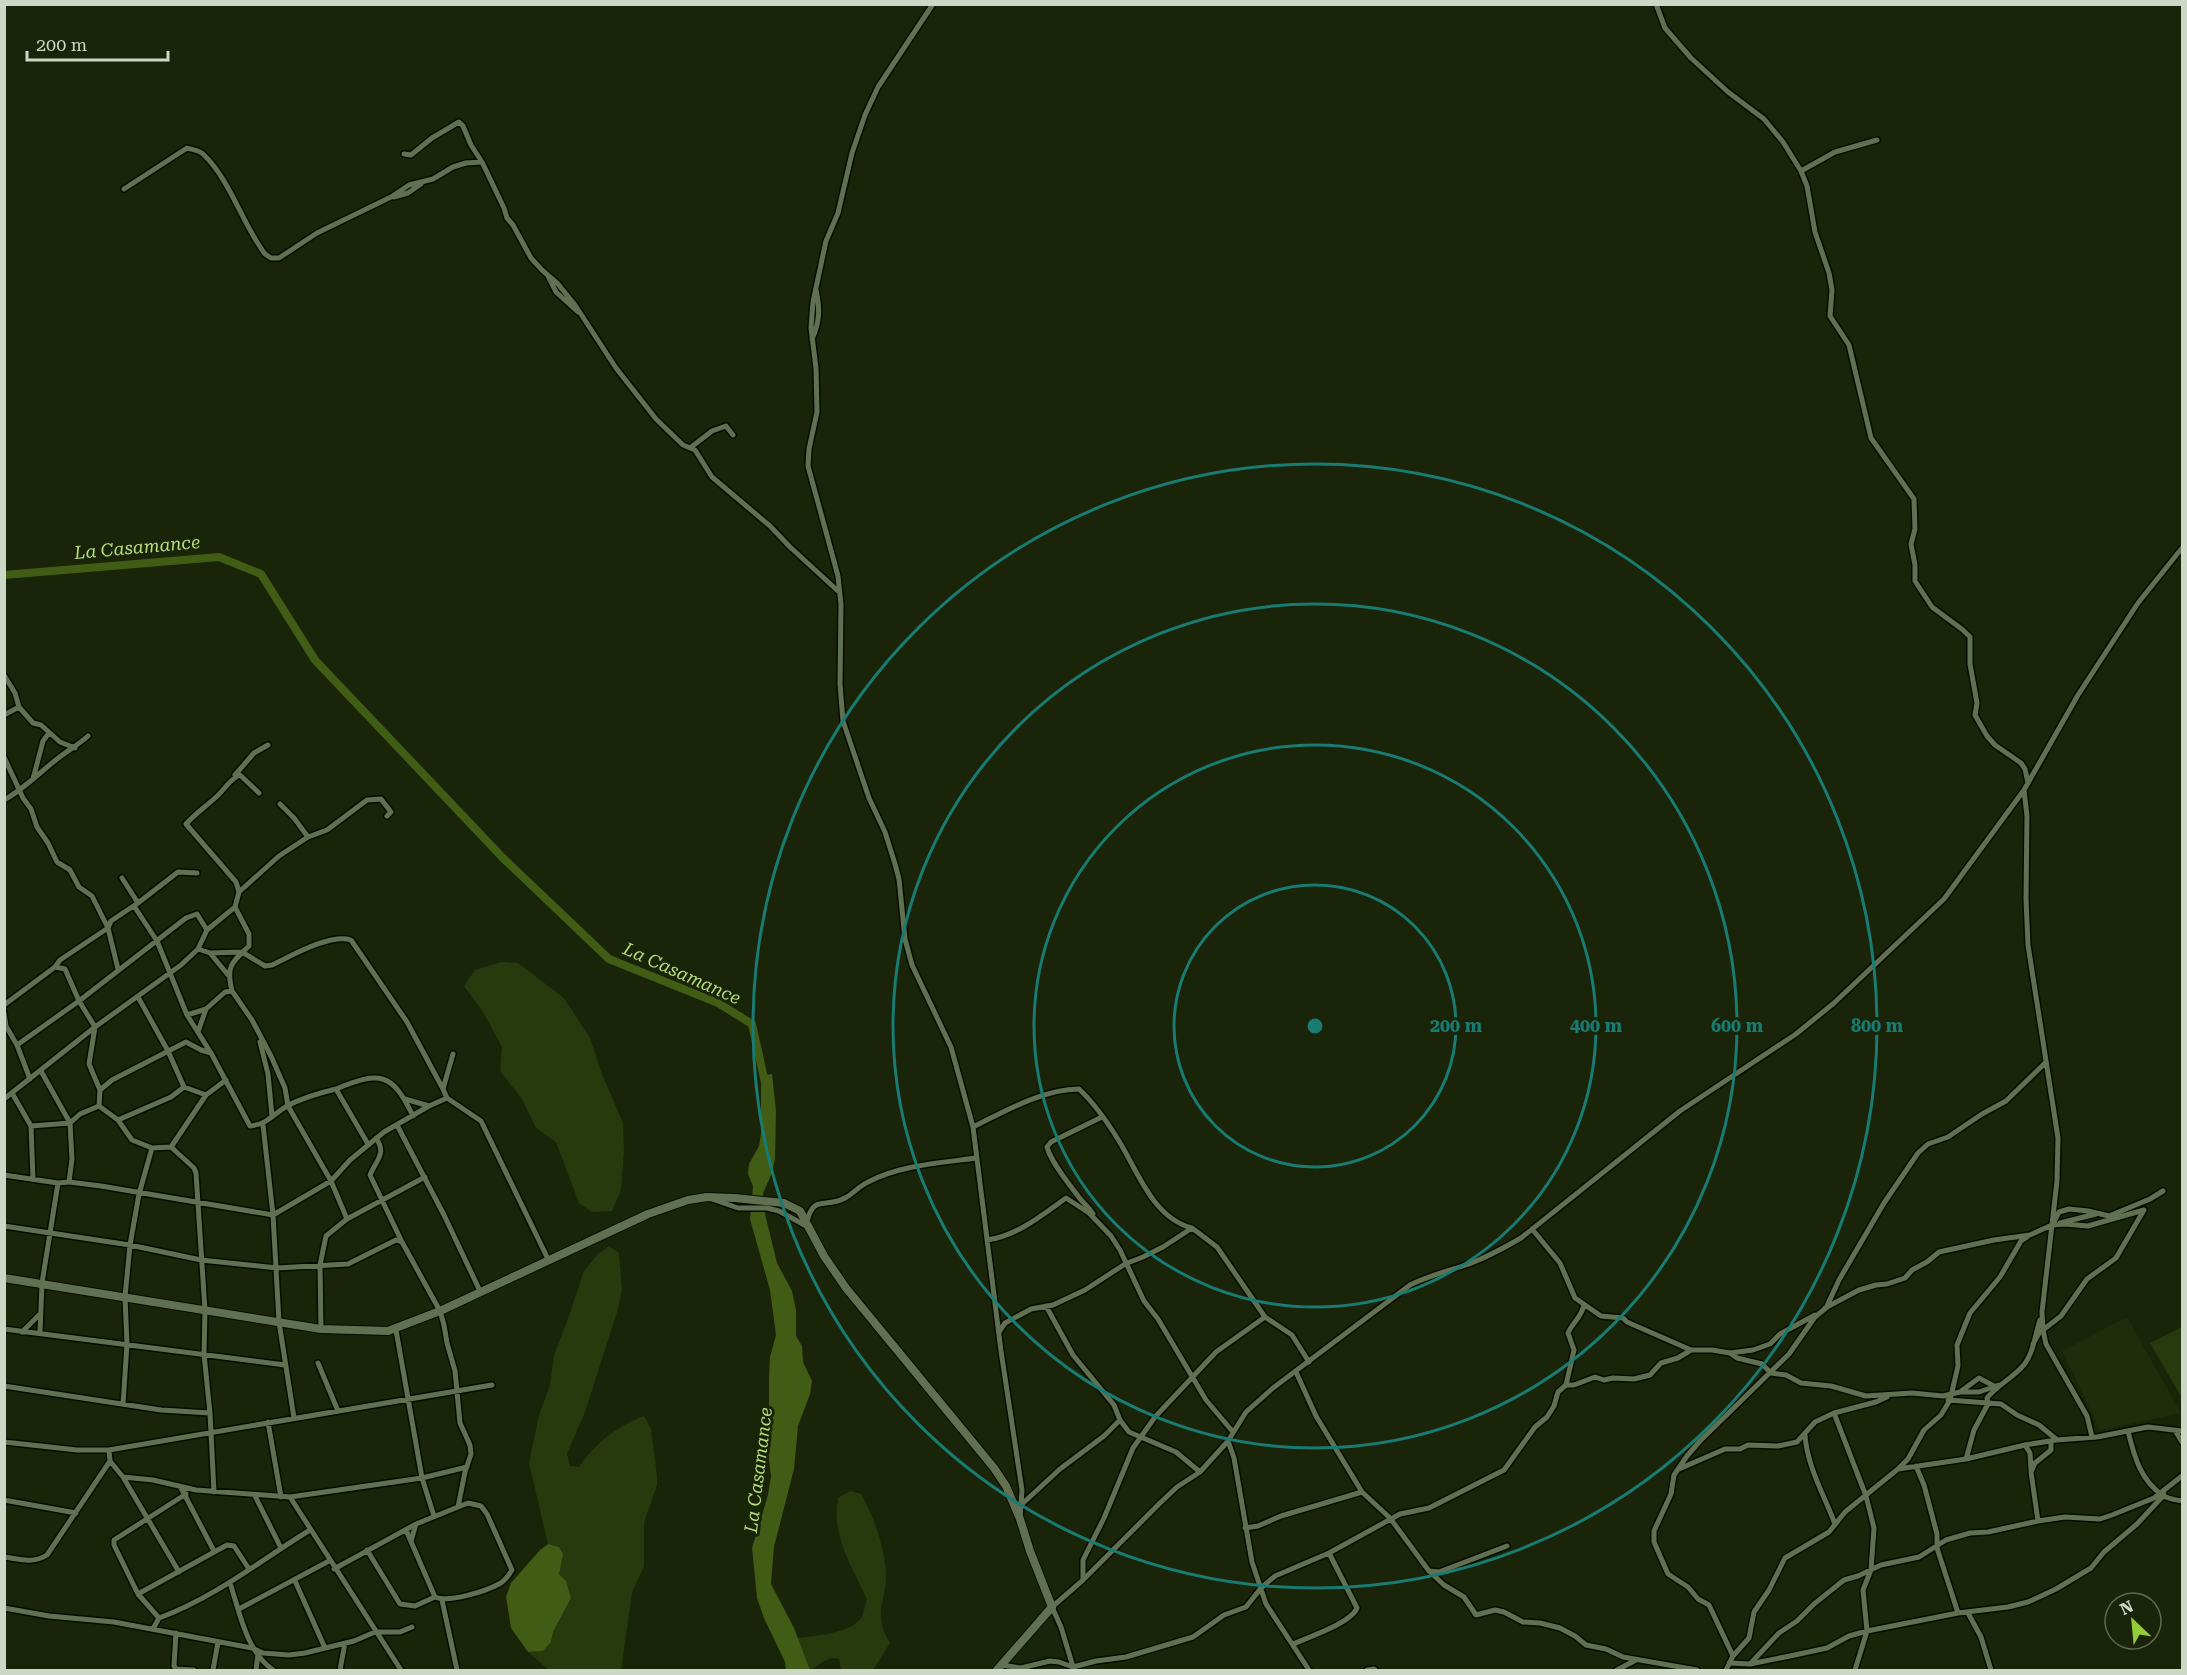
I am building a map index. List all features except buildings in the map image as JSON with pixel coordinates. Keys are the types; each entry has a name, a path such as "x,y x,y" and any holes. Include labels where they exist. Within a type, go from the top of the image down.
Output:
{"street":[{"path":"933,4 878,87 852,153 838,213 826,241 811,321 816,368 817,412 809,448 808,466 838,576 841,604 840,698 843,721 868,798 885,832 895,864 899,879 905,939 912,965 951,1047 973,1127 1022,1490 1020,1519"},
{"path":"1656,4 1665,28 1691,58 1728,92 1764,119 1783,142 1801,171 1807,186 1820,249 1829,273 1832,290 1830,316 1850,345 1871,438 1914,499 1915,529 1911,544 1915,581 1932,607 1970,637 1970,664 1977,703 1975,715 1995,745 2021,763 2028,783"},
{"path":"404,154 411,155 432,138 459,122 463,126 507,218 531,258 547,274 564,302 581,315 616,368 656,419 683,445 695,450 712,477 770,526 839,592"},
{"path":"1801,171 1835,152 1877,140"},
{"path":"124,189 187,148 198,151 214,168 265,254 271,258 279,258 317,233 391,197 409,185 425,182 442,175 453,167 472,161 482,162"},
{"path":"690,447 712,431 726,426 733,435"},
{"path":"999,1668 1052,1607 1083,1580 1149,1512 1177,1487 1200,1472 1228,1441 1246,1412 1410,1285 1430,1275 1496,1253 1532,1229 1680,1111 1796,1034 1834,1003 1944,899 2024,790 2078,695 2138,603 2182,548"},
{"path":"4,675 20,707 33,723 41,725 60,742 75,748"},
{"path":"4,715 20,707"},
{"path":"32,780 43,741 49,733"},
{"path":"4,800 20,791 88,736"},
{"path":"4,1099 95,1027 170,975 198,949 207,930 235,907 239,892 236,882 186,824 200,808 217,797 254,753 268,745"},
{"path":"4,757 22,798 31,809 37,827 57,862 70,870 79,887 92,896 108,928 118,969"},
{"path":"234,777 240,775 259,793"},
{"path":"1966,1459 1974,1430 1988,1404 1987,1398 1997,1386 2022,1368 2029,1357 2042,1312 2057,1181 2058,1138 2028,945 2027,816 2024,790"},
{"path":"239,892 279,856 308,837 327,830 367,800 381,799 390,809 391,812 387,816"},
{"path":"280,804 308,837"},
{"path":"4,1005 55,967 60,960 108,928 111,921 136,905 178,872 197,873"},
{"path":"122,878 157,941 187,1015 211,1053 250,1126 263,1125 272,1116 309,1096 358,1080 383,1078 395,1085 413,1116"},
{"path":"235,907 249,934 249,946 229,967 228,975 232,991 258,1031 285,1088 288,1106 331,1181 347,1219"},
{"path":"17,1045 79,1001 186,918 197,914 207,930"},
{"path":"198,949 210,953 243,952 265,966 321,942 347,938 351,940 407,1022 447,1098 481,1121 548,1259"},
{"path":"210,953 228,975"},
{"path":"55,967 65,969 79,1001 95,1027 89,1064 100,1090 99,1106"},
{"path":"187,1015 206,1009 225,992 232,991"},
{"path":"138,997 168,1051 184,1087 206,1095"},
{"path":"198,1032 206,1009"},
{"path":"4,1013 6,1026 17,1045 30,1079"},
{"path":"258,1031 268,1074 272,1116"},
{"path":"100,1090 112,1080 186,1042 211,1053"},
{"path":"444,1089 453,1054"},
{"path":"1733,1656 1709,1605 1698,1599 1688,1587 1668,1574 1654,1542 1654,1531 1671,1494 1671,1484 1678,1470 1700,1442 1789,1354 1815,1317 1826,1308 1839,1280 1884,1203 1918,1153 1928,1144 1948,1137 2006,1101 2046,1062"},
{"path":"41,1071 70,1123 72,1159 69,1182"},
{"path":"171,1148 206,1095 226,1080"},
{"path":"118,1120 171,1097 184,1087"},
{"path":"336,1089 368,1144"},
{"path":"973,1127 1063,1089 1079,1089 1090,1099 1119,1141 1132,1168 1157,1206 1176,1222 1192,1228 1217,1247 1265,1317 1292,1335 1309,1362"},
{"path":"12,1093 31,1126 33,1179"},
{"path":"4,1175 58,1183 69,1182 273,1215 331,1181 350,1160 376,1138 429,1106 447,1098"},
{"path":"405,1099 429,1106"},
{"path":"31,1126 70,1123 80,1114 99,1106"},
{"path":"99,1106 118,1120 132,1140 152,1148 171,1148 194,1168 199,1204 205,1310 204,1354 214,1492"},
{"path":"1094,1219 1092,1211 1079,1197 1059,1167 1050,1159 1047,1147 1051,1142 1102,1117"},
{"path":"263,1125 278,1268 279,1322 294,1418"},
{"path":"397,1125 480,1291"},
{"path":"376,1138 382,1146 381,1153 370,1175 402,1242 440,1311 455,1371 460,1423 470,1445 471,1454 458,1507"},
{"path":"123,1404 127,1344 125,1297 130,1245 139,1194 152,1148"},
{"path":"808,1226 809,1209 813,1206 844,1199 868,1181 913,1168 976,1158"},
{"path":"321,1329 320,1265 326,1236 347,1219 424,1177"},
{"path":"40,1333 42,1283 58,1183"},
{"path":"2053,1225 2059,1212 2069,1209 2109,1216 2163,1191"},
{"path":"707,1197 738,1208 767,1208 791,1216 808,1226"},
{"path":"4,1278 321,1329 388,1331 396,1330 440,1311 660,1209 707,1197 784,1203 800,1211 824,1256 846,1288 892,1347 994,1468 1006,1486 1020,1519 1073,1669"},
{"path":"987,1240 1000,1238 1031,1223 1066,1198 1094,1219 1111,1236 1144,1301 1158,1319 1215,1412 1233,1432"},
{"path":"2033,1344 2043,1330 2061,1316 2087,1279 2116,1258 2144,1210 2088,1226 2053,1225"},
{"path":"1726,1671 1733,1656 1749,1638 1754,1612 1769,1590 1785,1558 1829,1532 1845,1512 1898,1469 1908,1459 1924,1430 1941,1415 1951,1397 1958,1366 1957,1346 1970,1313 2000,1277 2021,1241 2066,1220 2096,1214"},
{"path":"4,1226 130,1245 201,1260 278,1268 348,1264 396,1240 402,1242"},
{"path":"999,1332 1005,1323 1031,1309 1053,1305 1085,1290 1125,1264 1163,1247 1192,1228"},
{"path":"1532,1229 1560,1263 1571,1293 1601,1316 1623,1318 1690,1350 1730,1353 1753,1350 1770,1344 1780,1334 1859,1290 1905,1278 1912,1270 1939,1252 2030,1235"},
{"path":"999,1668 1021,1668 1050,1661 1059,1662 1073,1669 1095,1661 1126,1658 1193,1637 1224,1615 1246,1607 1261,1588 1275,1576 1329,1553 1390,1518 1429,1508 1504,1470 1535,1427 1547,1417 1554,1406 1558,1392 1566,1385 1574,1350 1568,1333 1581,1316 1584,1305"},
{"path":"1046,1306 1073,1355 1114,1405 1120,1420 1129,1432 1176,1452 1200,1472"},
{"path":"2042,1312 2046,1344 2088,1416 2092,1437"},
{"path":"22,1332 40,1314"},
{"path":"1083,1580 1083,1560 1104,1518 1133,1448 1161,1408 1216,1352 1265,1317"},
{"path":"4,1329 285,1365"},
{"path":"396,1330 422,1478 434,1516"},
{"path":"1566,1385 1574,1385 1595,1377 1604,1380 1650,1375 1661,1363 1678,1358 1690,1350"},
{"path":"1730,1353 1737,1358 1762,1364 1771,1373 1786,1375 1801,1383 1831,1386 1866,1396 1929,1395 2001,1404 2017,1415 2039,1425 2054,1440"},
{"path":"318,1363 338,1411"},
{"path":"1296,1372 1316,1416 1362,1492 1390,1518 1429,1571 1444,1585 1464,1596 1476,1615 1495,1610 1504,1612 1522,1622 1540,1623 1560,1628 1586,1645 1606,1649 1623,1657 1697,1671"},
{"path":"1951,1397 1979,1378 1997,1386"},
{"path":"4,1442 77,1450 109,1450 492,1385"},
{"path":"4,1386 161,1410 210,1413"},
{"path":"1960,1392 1979,1392 1997,1386"},
{"path":"1678,1470 1725,1449 1740,1449 1748,1445 1778,1446 1797,1442 1815,1422 1834,1413 1876,1402 1891,1394"},
{"path":"1834,1413 1866,1496 1874,1528 1871,1570 1863,1590 1867,1631 1855,1671"},
{"path":"1021,1505 1060,1469 1096,1443 1120,1420"},
{"path":"268,1422 281,1497"},
{"path":"1898,1469 1966,1459 2054,1440 2092,1437 2148,1426 2179,1431 2182,1442"},
{"path":"2128,1431 2134,1455 2144,1478 2163,1493 2182,1501"},
{"path":"1805,1435 1809,1458 1835,1524"},
{"path":"2031,1472 2035,1463 2051,1450 2054,1440"},
{"path":"1228,1441 1234,1458 1252,1562 1266,1605 1309,1671"},
{"path":"2025,1445 2030,1453 2038,1521"},
{"path":"109,1450 110,1461 123,1477 178,1572"},
{"path":"4,1557 32,1561 47,1555 110,1461"},
{"path":"1916,1466 1924,1485 1937,1534 1937,1548 1958,1614"},
{"path":"123,1477 153,1480 214,1492 290,1497 422,1478 466,1467"},
{"path":"1729,1664 1750,1664 1827,1648 1849,1636 1867,1631 2028,1602 2091,1568 2104,1552 2137,1524 2163,1493 2182,1476"},
{"path":"180,1486 214,1551"},
{"path":"1245,1528 1258,1526 1281,1516 1362,1492"},
{"path":"1750,1664 1779,1634 1797,1622 1814,1604 1844,1580 1881,1565 1919,1557 1937,1548 1946,1540 1970,1533 1988,1532 2065,1517 2100,1519 2163,1493"},
{"path":"159,1618 138,1594 114,1545 114,1540 186,1494"},
{"path":"255,1496 281,1548"},
{"path":"290,1497 401,1671"},
{"path":"4,1500 76,1513"},
{"path":"334,1569 367,1550 416,1524 468,1503 482,1506 512,1570 501,1583 466,1595 438,1598 415,1606 400,1604 367,1550"},
{"path":"411,1541 416,1524"},
{"path":"153,1629 159,1618 179,1611 230,1583 310,1530"},
{"path":"405,1530 438,1598 457,1671"},
{"path":"138,1594 214,1551 231,1544 249,1569"},
{"path":"1429,1571 1439,1572 1507,1546"},
{"path":"1293,1644 1333,1626 1355,1613 1357,1608 1329,1553"},
{"path":"239,1609 329,1561"},
{"path":"295,1581 325,1648"},
{"path":"230,1583 252,1648 273,1671"},
{"path":"4,1608 153,1629 252,1648 263,1653 289,1655 345,1643 375,1632 400,1632 412,1627"},
{"path":"1968,1613 1981,1637 1991,1671"},
{"path":"176,1633 174,1666 176,1669 194,1671"},
{"path":"213,1671 218,1642"},
{"path":"340,1671 345,1643"},
{"path":"256,1671 258,1654"},
{"path":"1617,1671 1636,1660"},
{"path":"1366,1671 1374,1669 1375,1671"}],"shaded area":[{"path":"501,962 518,963 564,998 590,1038 602,1074 623,1123 624,1152 621,1190 612,1211 592,1212 579,1203 556,1142 536,1128 522,1099 500,1071 502,1047 483,1012 464,986 475,970"},
{"path":"772,1074 776,1111 775,1158 772,1173 763,1193 765,1214 777,1263 792,1291 796,1310 796,1336 802,1346 803,1362 812,1381 810,1394 798,1426 794,1469 774,1547 771,1584 794,1628 810,1670 786,1670 785,1662 757,1598 752,1548 768,1495 771,1476 767,1446 769,1378 770,1357 776,1335 770,1290 750,1219 753,1186 748,1174 749,1164 759,1146 761,1133 761,1076"},
{"path":"609,1246 619,1253 622,1290 585,1412 567,1454 570,1466 579,1467 607,1436 644,1416 651,1429 657,1485 644,1523 644,1566 632,1593 621,1670 549,1670 528,1652 543,1651 551,1642 553,1632 571,1598 566,1582 559,1574 559,1547 548,1544 529,1463 539,1415 550,1385 554,1355 584,1271 598,1254"},
{"path":"2127,1317 2181,1413 2100,1430 2062,1351"},
{"path":"2182,1327 2182,1398 2150,1343"},
{"path":"850,1491 861,1494 880,1540 886,1570 881,1614 884,1632 890,1643 873,1670 841,1670 839,1659 830,1658 810,1670 797,1638 832,1633 849,1627 861,1618 867,1599 849,1563 837,1525 838,1498"},
{"path":"548,1544 559,1547 563,1554 559,1574 566,1581 571,1598 553,1632 551,1642 543,1651 528,1652 511,1628 506,1597 511,1583"}],"waterway":[{"name":"La Casamance","path":"4,575 219,557 261,574 315,660 503,858 609,959 718,1003 752,1024 766,1087"}]}
